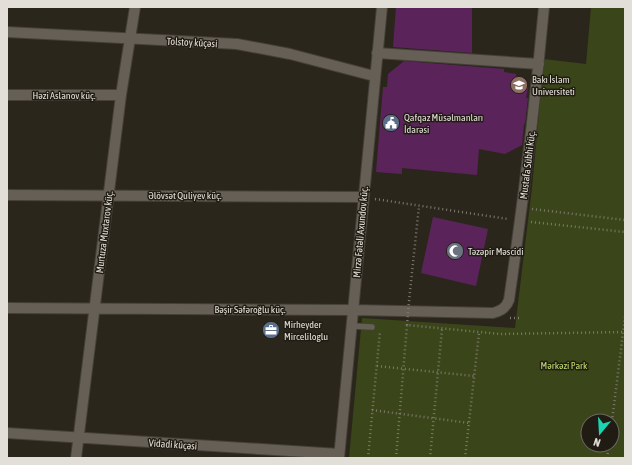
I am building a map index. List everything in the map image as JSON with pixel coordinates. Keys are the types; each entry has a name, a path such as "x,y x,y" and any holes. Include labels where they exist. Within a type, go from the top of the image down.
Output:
{"street":[{"name":"Murtuza Muxtarov küç.","path":"76,458 108,195 134,7"},
{"name":"Mirzə Fətəli Axundov küç.","path":"339,456 354,310 374,76 382,7"},
{"name":"Mustafa Sübhi küç.","path":"493,313 505,308 509,300 539,64 544,7"},
{"name":"Tolstoy küçəsi","path":"7,32 237,44 290,54 374,76"},
{"path":"377,53 539,64"},
{"name":"Həzi Aslanov küç.","path":"7,95 121,95"},
{"name":"Əlövsət Quliyev küç.","path":"7,195 363,197"},
{"name":"Bəşir Səfəroğlu küç.","path":"7,308 354,310 493,313"},
{"name":"Vidadi küçəsi","path":"7,433 339,456"}],"lane":[{"path":"352,326 372,327"}],"path":[{"path":"363,197 519,221 625,232"},
{"path":"396,458 409,301 419,206"},
{"path":"521,208 625,220"},
{"path":"613,413 625,316"},
{"path":"407,325 479,333 518,334 624,332"},
{"path":"368,458 381,327"},
{"path":"430,458 442,329"},
{"path":"465,458 479,333"},
{"path":"377,366 403,370 474,376"},
{"path":"372,410 469,423"}],"green space":[{"name":"Mərkəzi Park","path":"591,7 625,7 625,458 349,458 362,318 515,328 532,188 544,59 586,64"}],"building":[{"path":"396,7 472,7 472,53 393,47"},
{"path":"404,61 504,69 504,72 516,74 516,76 523,80 528,88 522,145 505,154 479,149 477,175 402,168 402,174 376,172 383,87 387,87 388,74"},
{"name":"Təzəpir Məscidi","path":"433,217 488,229 476,286 421,273"}],"place":[{"name":"Bakı İslam Universiteti","path":"519,85"},
{"name":"Qafqaz Müsəlmanları İdarəsi","path":"391,123"},
{"name":"Təzəpir Məscidi","path":"455,251"},
{"name":"Mirheyder Mirceliloglu","path":"271,330"}]}
